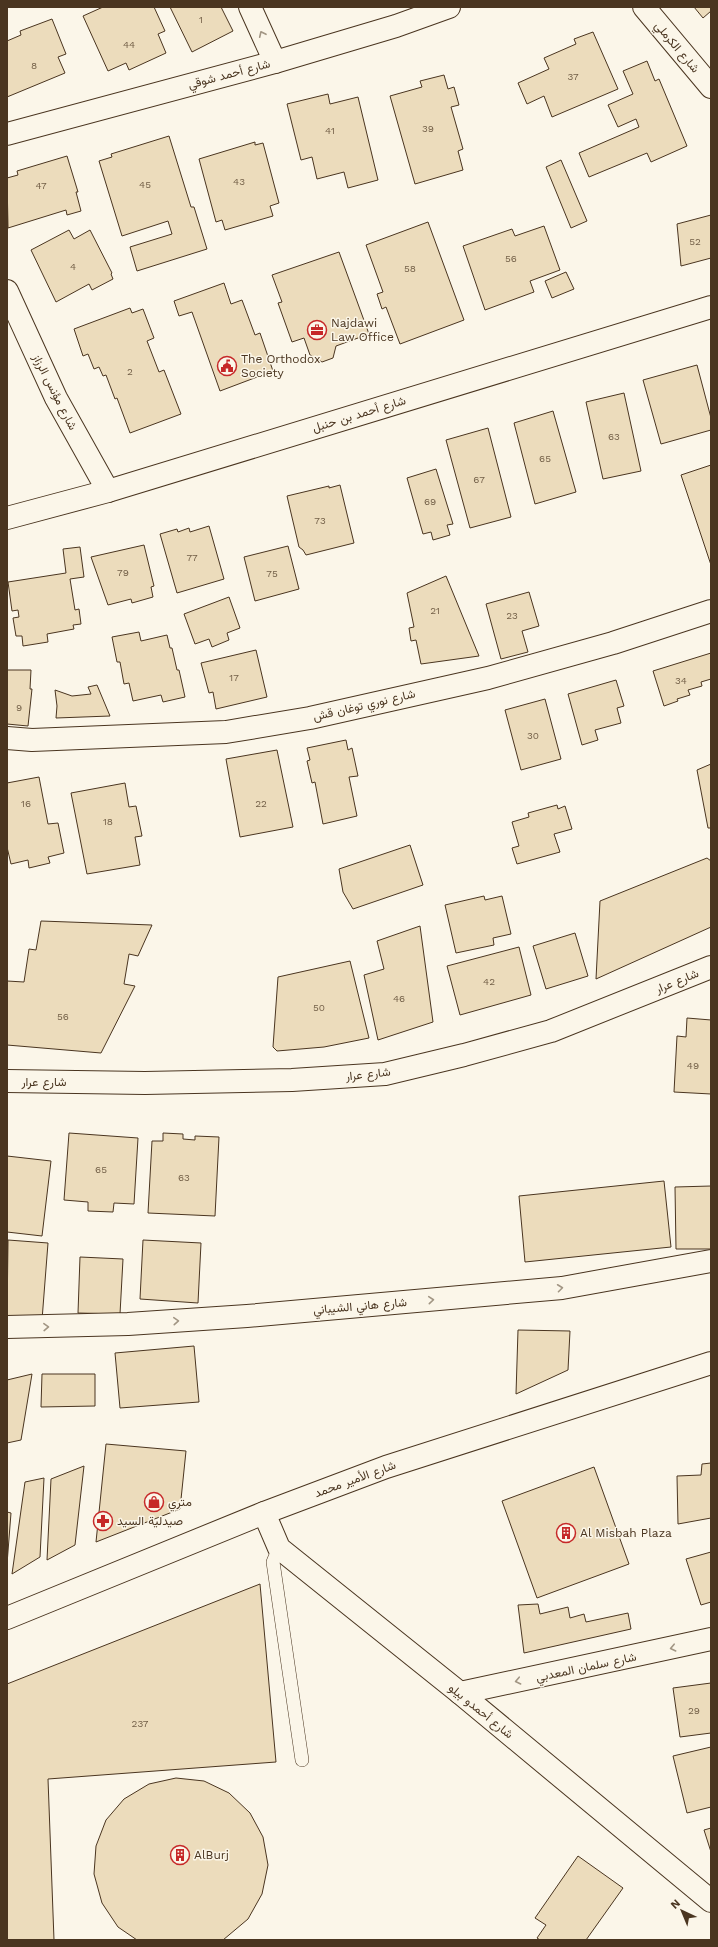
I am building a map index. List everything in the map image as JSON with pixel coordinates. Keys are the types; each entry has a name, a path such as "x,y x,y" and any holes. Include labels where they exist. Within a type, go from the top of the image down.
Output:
{"street":[{"path":"250,7 275,62"},
{"name":"شارع أحمد شوقي","path":"7,134 275,62 396,26 449,7"},
{"name":"شارع الكرملي","path":"644,7 711,87"},
{"name":"شارع مؤنس الرزاز","path":"7,291 56,398 108,491"},
{"name":"شارع أحمد بن حنبل","path":"7,518 108,491 711,307"},
{"name":"شارع نوري توغان قش","path":"7,738 32,740 226,732 310,718 488,678 613,644 711,611"},
{"name":"شارع عرار","path":"7,1081 146,1083 277,1080 385,1074 464,1055 551,1031 711,967"},
{"name":"شارع هاني الشيباني","path":"7,1327 128,1324 247,1316 562,1288 711,1261"},
{"name":"شارع الأمير محمد","path":"7,1618 264,1513 386,1467 711,1363"},
{"name":"شارع أحمدو بيلو","path":"264,1513 279,1548 460,1693 711,1901"},
{"name":"شارع سلمان المعدبي","path":"460,1693 711,1639"}],"lane":[{"path":"279,1548 273,1562 302,1760"}],"building":[{"path":"103,7 154,7 165,31 158,34 166,53 129,70 126,63 108,71 83,16"},
{"path":"170,7 221,7 233,31 192,52"},
{"path":"694,7 711,7 711,11 703,18"},
{"path":"52,19 66,54 58,57 65,73 7,97 7,41 21,35 20,31"},
{"path":"593,32 618,89 552,117 544,96 527,104 518,83 549,69 544,58 576,44 574,39"},
{"path":"647,61 655,81 659,79 687,146 651,162 647,153 589,177 579,153 639,127 636,119 618,127 608,105 633,94 623,71"},
{"path":"444,75 448,89 454,87 459,105 451,107 463,149 458,151 463,170 415,184 390,96 422,87 420,81"},
{"path":"328,94 330,104 358,97 378,180 348,188 344,172 317,179 312,157 301,160 287,104"},
{"path":"169,136 191,207 194,207 207,249 137,271 130,247 172,234 168,221 122,236 99,161 112,157 111,154"},
{"path":"255,142 255,145 263,143 279,203 270,206 273,216 225,230 222,220 216,222 199,159"},
{"path":"67,156 78,192 76,192 81,211 67,215 66,210 8,228 7,178 18,175 17,171"},
{"path":"561,160 587,221 571,228 546,167"},
{"path":"711,215 711,258 681,266 677,224"},
{"path":"428,222 464,320 400,344 386,307 382,309 377,294 383,292 366,245"},
{"path":"544,226 560,270 530,281 534,292 485,310 463,246 512,229 515,236"},
{"path":"69,230 74,239 90,230 112,273 113,279 92,290 89,284 56,302 31,250"},
{"path":"339,252 369,334 336,346 333,358 322,362 310,355 304,338 292,342 278,303 282,302 272,275"},
{"path":"566,272 574,289 552,298 545,281"},
{"path":"224,283 231,304 242,300 255,335 260,333 273,371 220,391 192,312 179,316 174,301"},
{"path":"130,308 132,313 143,309 154,338 147,341 159,372 164,370 181,414 130,433 117,398 115,399 106,375 103,376 99,367 94,369 88,354 83,356 74,329"},
{"path":"697,365 711,418 711,430 661,444 643,380"},
{"path":"624,393 641,471 603,479 586,402"},
{"path":"553,411 576,492 535,504 514,423"},
{"path":"488,428 511,517 470,528 446,440"},
{"path":"711,465 711,565 681,475"},
{"path":"436,469 453,524 447,525 450,535 433,540 431,532 423,534 407,478"},
{"path":"340,485 354,543 306,555 299,547 287,496 329,486 329,488"},
{"path":"209,526 224,579 177,593 160,534 177,529 178,532 189,528 190,532"},
{"path":"144,545 154,586 151,587 153,597 132,603 131,599 108,605 91,557"},
{"path":"288,546 299,589 255,601 244,557"},
{"path":"80,547 84,577 70,579 75,610 79,609 81,624 73,625 74,629 47,634 48,642 23,646 22,636 16,636 13,618 19,617 18,610 12,611 8,582 66,573 63,549"},
{"path":"446,576 479,656 421,664 416,640 411,641 409,628 414,627 407,593"},
{"path":"529,592 539,626 522,631 528,652 501,659 486,604"},
{"path":"229,597 240,628 227,633 229,640 212,647 209,639 195,644 184,614"},
{"path":"139,632 141,641 167,635 170,648 172,648 177,670 179,670 185,697 163,702 161,695 133,701 129,683 124,684 120,662 117,662 112,637"},
{"path":"256,650 267,697 216,709 213,692 209,693 201,663"},
{"path":"711,653 711,679 701,682 702,686 688,690 690,695 677,699 678,701 664,706 653,671"},
{"path":"7,670 31,670 30,689 32,689 28,726 7,724"},
{"path":"616,680 624,706 617,708 621,723 595,730 598,740 582,745 568,694"},
{"path":"97,685 110,716 56,718 57,706 55,690 72,696 91,694 88,687"},
{"path":"545,699 561,759 521,770 505,710"},
{"path":"346,740 348,750 352,748 358,776 349,777 357,816 323,824 315,782 312,783 307,761 310,760 307,748"},
{"path":"277,750 293,827 240,837 226,759"},
{"path":"711,764 711,828 708,828 697,770"},
{"path":"39,777 48,824 58,823 64,853 48,857 50,863 29,868 28,860 11,864 7,847 7,783"},
{"path":"125,783 129,807 136,806 142,836 135,837 140,865 87,874 71,793"},
{"path":"557,805 558,809 565,806 572,829 554,834 560,852 517,864 512,848 519,846 512,822 529,817 528,813"},
{"path":"410,845 423,885 353,909 343,892 339,869"},
{"path":"707,858 711,861 711,927 596,979 600,901"},
{"path":"484,896 485,900 502,896 511,934 493,938 494,945 456,953 445,905"},
{"path":"41,921 152,925 138,956 129,954 124,984 135,986 101,1053 7,1045 7,981 24,982 29,949 36,950"},
{"path":"420,926 433,1022 378,1040 364,975 384,969 377,941"},
{"path":"575,933 588,976 546,989 533,946"},
{"path":"519,947 531,995 460,1015 447,966"},
{"path":"350,961 369,1038 324,1047 277,1051 273,1047 278,977"},
{"path":"687,1018 711,1020 711,1094 674,1092 677,1036 686,1037"},
{"path":"69,1133 138,1138 134,1204 114,1203 113,1212 88,1211 88,1202 64,1200"},
{"path":"163,1133 183,1134 183,1139 195,1140 195,1136 219,1137 215,1216 148,1213 152,1141 163,1141"},
{"path":"7,1156 51,1161 42,1236 7,1232"},
{"path":"664,1181 671,1247 525,1262 519,1196"},
{"path":"711,1186 711,1249 676,1249 675,1187"},
{"path":"8,1240 48,1243 42,1320 7,1318"},
{"path":"143,1240 201,1243 198,1303 140,1299"},
{"path":"80,1257 123,1259 120,1314 78,1313"},
{"path":"518,1330 570,1331 568,1370 516,1394"},
{"path":"194,1346 199,1402 120,1408 115,1353"},
{"path":"32,1374 21,1440 7,1443 7,1380"},
{"path":"42,1374 95,1374 95,1406 41,1407"},
{"path":"106,1444 186,1451 180,1509 96,1542"},
{"path":"711,1463 711,1518 678,1524 677,1476 701,1475 702,1464"},
{"path":"84,1466 75,1545 47,1560 51,1479"},
{"name":"Al Misbah Plaza","path":"594,1467 629,1564 537,1598 502,1501"},
{"path":"44,1478 40,1557 12,1574 25,1482"},
{"path":"7,1512 11,1513 7,1564"},
{"path":"711,1552 711,1602 701,1605 686,1559"},
{"path":"260,1584 276,1762 48,1779 54,1940 7,1940 7,1684"},
{"path":"538,1604 540,1614 568,1607 570,1618 584,1614 586,1622 628,1613 631,1629 524,1653 518,1605"},
{"path":"711,1683 711,1733 680,1737 673,1688"},
{"path":"711,1747 711,1807 687,1813 673,1756"},
{"name":"AlBurj","path":"176,1778 204,1781 229,1793 250,1813 263,1837 268,1865 262,1894 248,1919 223,1940 137,1940 118,1927 102,1903 94,1874 96,1846 106,1820 124,1799 149,1784"},
{"path":"711,1828 711,1852 704,1830"},
{"path":"578,1856 623,1888 586,1940 540,1940 537,1938 546,1925 535,1918"}],"place":[{"name":"Najdawi Law Office","path":"317,330"},
{"name":"The Orthodox Society","path":"227,366"},
{"name":"متري","path":"154,1502"},
{"name":"صيدلية السيد","path":"103,1521"},
{"name":"Al Misbah Plaza","path":"566,1533"},
{"name":"AlBurj","path":"180,1855"}]}
